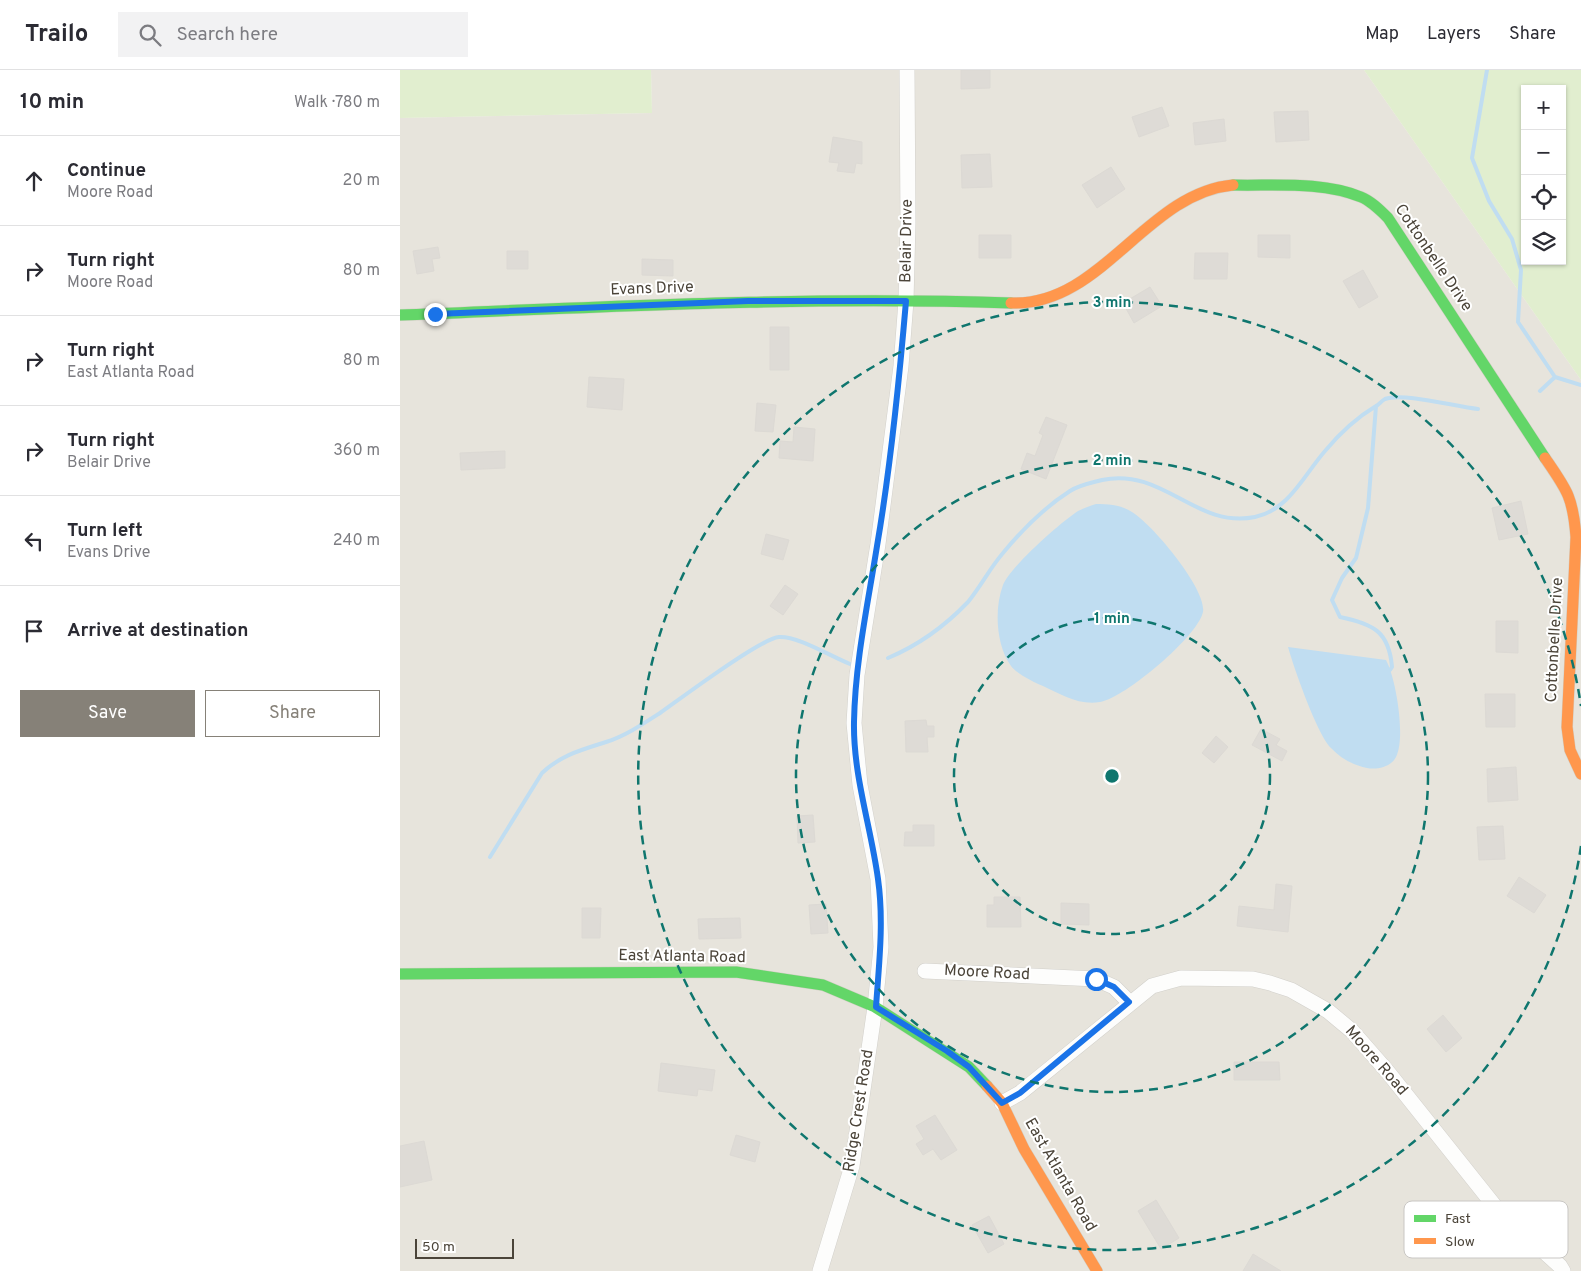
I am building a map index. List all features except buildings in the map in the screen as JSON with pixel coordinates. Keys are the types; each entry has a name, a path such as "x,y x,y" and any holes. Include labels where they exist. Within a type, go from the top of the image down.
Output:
{"street":[{"name":"Belair Drive","path":"876,1007 881,947 878,879 860,785 854,723 857,675 878,544 901,366 906,301 908,223 907,70"},
{"name":"Cottonbelle Drive","path":"906,301 1028,304 1049,299 1071,288 1182,202 1215,187 1233,185 1334,188 1353,193 1376,206 1388,218 1564,485 1572,503 1576,537 1567,727 1570,750 1581,774"},
{"name":"Evans Drive","path":"400,315 748,301 906,301"},
{"name":"Moore Road","path":"926,971 1096,979 1114,987 1129,1002"},
{"name":"East Atlanta Road","path":"400,974 736,972 823,984 876,1007 947,1051 969,1067 1002,1103 1024,1149 1097,1271"},
{"name":"Moore Road","path":"1002,1103 1020,1093 1129,1002 1152,986 1168,980 1181,978 1258,980 1291,990 1338,1018 1367,1047 1491,1201"},
{"name":"Ridge Crest Road","path":"820,1271 852,1166 876,1007"},
{"name":"Moore Road","path":"1551,1258 1563,1271"}],"shaded area":[{"path":"651,70 1364,70 1581,380 1581,1271 400,1271 400,118 652,113"}],"green space":[{"path":"400,70 651,70 652,113 400,118"},
{"path":"1364,70 1581,70 1581,380"}],"water":[{"path":"1096,504 1115,505 1124,508 1132,512 1152,529 1188,573 1202,602 1203,612 1198,623 1188,636 1159,664 1126,690 1111,698 1093,703 1063,696 1021,675 1011,666 1002,648 998,627 998,605 1003,585 1015,567 1070,517 1078,511"},
{"path":"1288,647 1386,660 1393,680 1400,723 1399,748 1396,757 1391,763 1379,768 1362,767 1343,758 1331,748 1325,741 1313,715"}],"waterway":[{"path":"1487,70 1472,158 1489,201 1512,239 1521,270 1518,322 1555,377 1581,385"},
{"path":"1540,391 1555,377"},
{"path":"888,658 921,641 950,619 968,602 998,559 1026,527 1052,504 1077,487 1102,480 1124,478 1144,482 1162,489 1214,514 1234,518 1255,517 1267,513 1287,499 1336,438 1385,399 1404,397 1478,409"},
{"path":"1376,406 1368,508 1356,558 1342,578 1332,600 1340,617 1370,626 1383,637 1390,655 1392,667 1390,670"},
{"path":"490,857 542,773 549,767 572,754 634,729 756,647 779,637 787,638 805,643 850,664"}],"traffic: fast":[{"path":"1233,185 1314,186 1361,197 1379,209 1388,218 1545,458"},
{"path":"400,315 782,302 935,301 1011,303"},
{"path":"400,974 736,972 823,985 875,1007 969,1067 987,1086"}],"traffic: slow":[{"path":"1011,303 1043,299 1071,287 1098,270 1174,207 1202,193 1233,185"},
{"path":"1545,458 1568,494 1575,523 1576,537 1567,727 1570,750 1581,774"},
{"path":"987,1086 1002,1103 1024,1149 1097,1271"}],"route":[{"path":"435,314 748,301 906,301 901,366 878,544 857,675 854,723 860,785 878,879 881,947 876,1007 947,1051 969,1067 1002,1103 1020,1093 1129,1002 1114,987 1096,979"}]}
